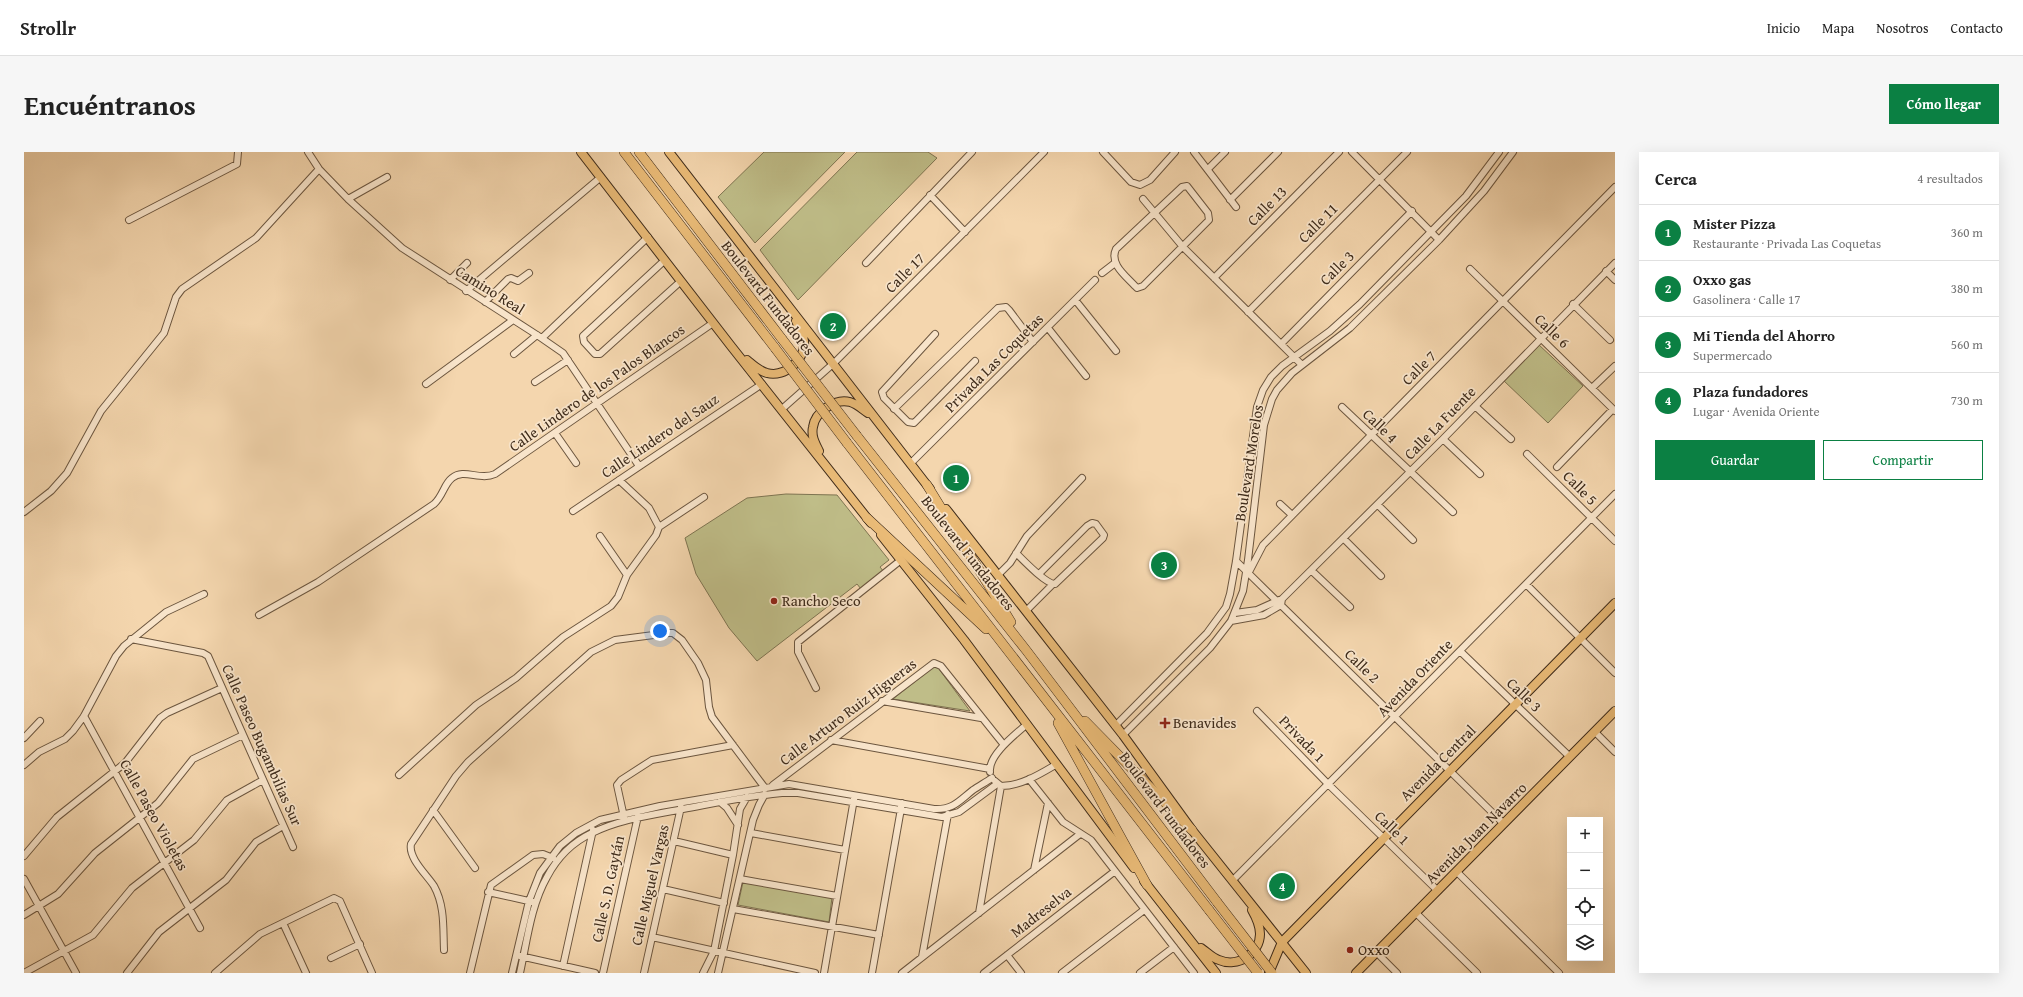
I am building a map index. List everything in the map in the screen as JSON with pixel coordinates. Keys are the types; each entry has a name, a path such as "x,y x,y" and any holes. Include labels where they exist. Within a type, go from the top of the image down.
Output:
{"highway":[{"name":"Boulevard Fundadores","path":"624,152 1258,973"},
{"name":"Boulevard Fundadores","path":"639,152 782,339 904,492 1026,650 1272,973"},
{"path":"925,483 1026,650"},
{"path":"868,518 1006,646"},
{"path":"1045,699 1147,885"},
{"path":"1068,705 1101,735 1192,830"}],"main road":[{"path":"581,152 731,346 901,560 1027,724 1095,818 1216,973"},
{"path":"669,152 834,363 925,483 1123,735 1192,830 1306,973"},
{"path":"731,346 752,364 768,374 777,374 793,365 800,358 804,341 801,331 781,296"},
{"path":"826,464 812,435 814,420 828,406 838,401 852,402 883,428"},
{"name":"Avenida Central","path":"1282,942 1615,603"},
{"name":"Avenida Juan Navarro","path":"1356,973 1615,711"},
{"path":"1188,937 1219,960 1229,963 1247,958 1254,952 1260,934 1259,924 1243,893"},
{"path":"1269,973 1282,942"}],"street":[{"path":"129,220 229,169 237,164 238,152"},
{"name":"Camino Real","path":"308,152 319,169 348,199 402,248 559,350 568,360 596,404 639,466"},
{"path":"866,263 972,152"},
{"name":"Calle 17","path":"782,409 834,363 1044,152"},
{"path":"1103,152 1131,182 1140,185 1145,183 1175,152"},
{"path":"1108,157 1114,152"},
{"path":"1194,152 1236,207"},
{"path":"1208,169 1225,152"},
{"path":"1230,200 1278,152"},
{"name":"Calle 13","path":"1214,278 1339,152"},
{"path":"1352,152 1439,240"},
{"name":"Calle 11","path":"1248,312 1407,152"},
{"name":"Boulevard Morelos","path":"1115,726 1207,633 1226,607 1236,561 1257,407 1263,390 1271,377 1294,357 1344,319 1466,196 1499,152"},
{"name":"Boulevard Morelos","path":"1123,735 1210,648 1231,621 1235,613 1248,571 1268,411 1272,399 1283,381 1355,324 1439,240 1484,191 1513,152"},
{"path":"24,512 54,488 67,473 101,411 164,333 174,302 182,288 256,238 319,169"},
{"path":"348,199 387,177"},
{"path":"466,291 601,177"},
{"path":"1187,186 1190,188 1210,217 1207,223 1140,287 1134,286 1115,263 1114,257 1116,249 1155,212 1182,187 1187,186"},
{"name":"Calle 7","path":"1248,571 1263,545 1504,302 1615,187"},
{"path":"930,195 965,232"},
{"path":"1143,199 1183,247 1302,365"},
{"name":"Calle 3","path":"1281,344 1412,211"},
{"path":"514,354 539,336 648,237"},
{"path":"665,260 583,336 584,342 595,354 600,354 681,281"},
{"path":"450,280 467,262"},
{"path":"1102,272 1115,263"},
{"name":"Calle La Fuente","path":"1231,621 1264,615 1280,602 1378,505 1573,304 1615,263"},
{"name":"Calle 6","path":"1470,269 1614,410"},
{"path":"1606,272 1615,280"},
{"path":"484,302 508,279 512,278 518,281 529,273"},
{"name":"Privada Las Coquetas","path":"913,467 1095,280"},
{"path":"1076,300 1116,351"},
{"path":"1573,304 1610,340"},
{"path":"894,409 998,308 1006,307 1033,342"},
{"path":"426,384 513,320"},
{"name":"Calle Lindero de los Palos Blancos","path":"259,614 318,582 434,504 441,497 452,478 461,474 486,477 496,474 713,323"},
{"path":"1048,328 1086,376"},
{"path":"935,334 884,388 882,395 908,422 914,423 975,361"},
{"path":"535,382 568,360"},
{"path":"1592,388 1615,366"},
{"name":"Calle Lindero del Sauz","path":"573,511 762,384"},
{"path":"1475,406 1511,439"},
{"name":"Calle 4","path":"1342,407 1453,512"},
{"path":"1557,467 1614,410"},
{"path":"555,433 576,464"},
{"path":"1443,439 1480,474"},
{"name":"Calle 5","path":"1527,454 1615,541"},
{"path":"998,575 1016,553 1027,536 1082,478"},
{"path":"619,480 649,508 659,527"},
{"name":"Avenida Oriente","path":"1233,880 1615,494"},
{"path":"399,775 476,705 516,678 563,637 611,606 618,596 627,575 656,535 659,527 704,497"},
{"path":"1280,504 1292,515"},
{"path":"1378,505 1413,540"},
{"path":"1026,611 1053,584 1061,580 1103,538 1104,535 1096,524 1092,523 1087,526 1039,574"},
{"path":"600,536 627,575"},
{"path":"1344,539 1381,576"},
{"path":"1016,553 1039,574 1053,584"},
{"path":"816,688 798,652 798,642 901,560"},
{"name":"Calle 2","path":"1236,561 1280,602 1504,824"},
{"path":"1312,571 1350,607"},
{"path":"1526,584 1615,673"},
{"path":"24,765 39,752 70,735 84,716 116,656 131,639 170,609 204,594"},
{"name":"Calle La Fuente","path":"1235,613 1257,610 1280,602"},
{"path":"444,950 443,919 440,900 433,886 410,850 411,844 456,776 468,762 591,652 609,641 669,633 677,636 688,647 704,674 709,707 715,722 768,787"},
{"name":"Calle Paseo Bugambilias Sur","path":"131,639 206,654 210,659 293,847"},
{"name":"Calle 3","path":"1460,651 1570,757"},
{"name":"Calle Arturo Ruiz Higueras","path":"718,973 756,811 768,787 932,664 936,663 941,666 981,718"},
{"path":"24,856 57,817 115,773 125,763 163,715 222,688"},
{"path":"882,701 981,718 1004,745"},
{"name":"Privada 1","path":"1257,711 1328,785"},
{"name":"Calle Paseo Violetas","path":"84,716 200,928"},
{"path":"24,738 40,721"},
{"path":"999,785 992,778 990,769 1004,745 1027,724"},
{"path":"1595,732 1615,752"},
{"path":"24,915 58,894 92,855 162,798 193,759 243,735"},
{"path":"831,740 990,769"},
{"path":"624,822 617,785 622,780 648,762 658,758 733,745"},
{"path":"520,973 536,903 547,877 557,861 571,847 593,832 624,822 720,802 764,795 798,793 853,802 900,812 947,817 966,808 999,785 1014,784 1029,779 1057,764"},
{"path":"512,973 529,901 540,872 551,856 568,839 594,822 623,814 682,802 794,784 934,809 949,808 958,804 972,791 992,778"},
{"path":"1029,779 1063,822 1091,840 1194,973"},
{"path":"24,973 97,932 132,888 166,864 194,840 227,800 263,780"},
{"path":"979,913 999,785"},
{"name":"Calle 1","path":"1328,785 1438,891"},
{"path":"703,973 714,952 733,856 740,809 746,798 756,789"},
{"path":"824,973 854,794"},
{"name":"Calle Miguel Vargas","path":"644,973 682,802"},
{"path":"720,802 727,808 738,825"},
{"path":"872,973 902,803"},
{"path":"1034,870 1048,803"},
{"path":"922,957 949,808"},
{"path":"433,810 475,868"},
{"name":"Calle S. D. Gaytán","path":"603,973 639,811"},
{"path":"563,966 594,822"},
{"path":"127,973 159,932 230,877 256,842 283,826"},
{"path":"751,832 845,850"},
{"path":"902,973 1080,834"},
{"path":"674,841 733,856"},
{"path":"470,973 488,892 493,882 533,855 543,854 551,856 557,861"},
{"name":"Madreselva","path":"984,973 1114,871"},
{"path":"1457,872 1559,973"},
{"path":"24,879 76,973"},
{"path":"740,879 837,896"},
{"path":"663,889 724,903"},
{"path":"488,892 536,903"},
{"path":"215,973 260,934 332,898 336,898 340,901 372,973"},
{"path":"733,909 879,936"},
{"path":"1062,973 1144,910"},
{"path":"1416,913 1477,973"},
{"path":"282,923 306,973"},
{"path":"652,937 714,952 815,973"},
{"path":"331,958 360,944"},
{"path":"1140,973 1174,947"},
{"path":"1377,953 1398,973"},
{"path":"516,955 595,973"},
{"path":"1007,955 1021,973"}],"shaded area":[{"path":"764,152 845,152 755,243 718,197"},
{"path":"857,152 928,152 937,158 798,300 760,250"},
{"path":"1538,344 1583,386 1548,423 1503,380"},
{"name":"Rancho Seco","path":"786,494 837,495 889,560 880,567 884,572 861,589 857,584 757,661 729,628 696,574 685,538 747,498"},
{"path":"936,665 970,711 893,699"},
{"path":"743,882 832,897 829,922 738,905"}],"place":[{"name":"Oxxo gas","path":"833,326"},
{"name":"Mister Pizza","path":"956,478"},
{"name":"Mi Tienda del Ahorro","path":"1164,565"},
{"name":"Rancho Seco","path":"774,601"},
{"name":"Benavides","path":"1165,723"},
{"name":"Plaza fundadores","path":"1282,886"},
{"name":"Oxxo","path":"1350,950"}]}
